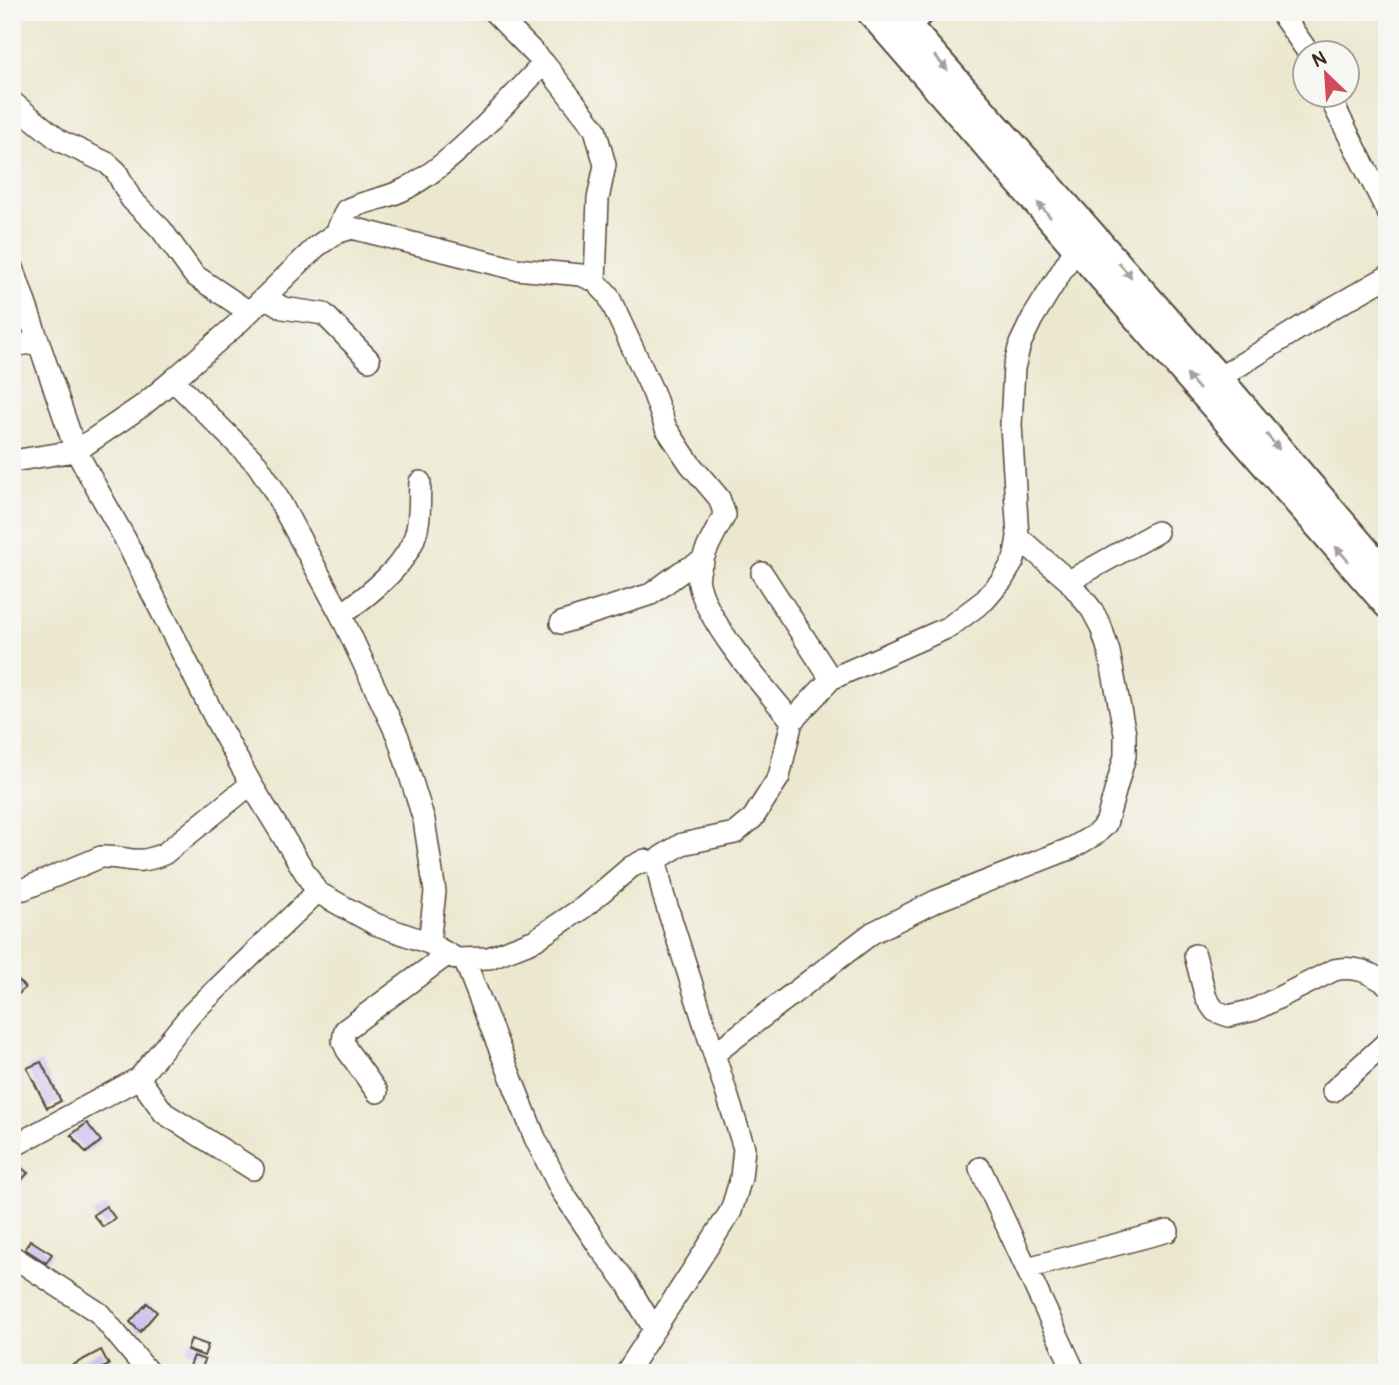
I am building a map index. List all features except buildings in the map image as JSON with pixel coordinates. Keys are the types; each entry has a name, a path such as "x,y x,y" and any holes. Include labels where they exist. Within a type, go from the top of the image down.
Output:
{"main road":[{"path":"870,12 1387,606"},
{"path":"910,16 1387,575"}],"street":[{"path":"494,12 544,63 587,118 600,142 605,165 598,199 595,281"},
{"path":"1280,12 1298,38"},
{"path":"336,233 346,210 396,193 426,176 478,132 544,63"},
{"path":"12,102 60,141 107,163 116,171 131,199 161,229 194,275 249,312"},
{"path":"1335,108 1387,211"},
{"path":"12,461 76,451 142,406 249,312 316,247 336,233 352,229 516,269 581,275 595,281 608,295 653,392 666,428 690,464 719,498 725,515 708,545 698,582 718,626 792,720"},
{"path":"626,1373 731,1211 741,1178 744,1148 663,894 657,865 661,858 682,844 735,833 753,818 779,777 792,720 831,679 929,637 968,614 985,600 1002,580 1014,559 1018,537 1011,425 1014,368 1020,345 1032,319 1076,248"},
{"path":"12,265 76,451 124,537 251,784 317,892 374,924 429,943 456,956 489,958 536,940 584,907 631,867 645,860 657,865"},
{"path":"1219,378 1387,277"},
{"path":"265,297 283,308 324,314 369,360"},
{"path":"12,346 39,342"},
{"path":"173,380 257,464 272,487 341,615 398,737 424,820 435,892 429,943"},
{"path":"341,615 371,593 407,553 416,535 420,482"},
{"path":"1069,581 1157,531"},
{"path":"714,1054 872,933 936,901 1072,848 1086,841 1106,824 1123,766 1125,734 1109,652 1101,627 1069,581 1018,537"},
{"path":"561,623 651,594 681,572 703,561"},
{"path":"762,573 831,679"},
{"path":"12,891 101,857 112,856 136,862 164,854 251,784"},
{"path":"12,1147 139,1078 192,1013 317,892"},
{"path":"1195,955 1206,998 1215,1011 1229,1016 1254,1010 1334,970 1363,970 1387,984"},
{"path":"456,956 535,1138 561,1190 626,1282 654,1329"},
{"path":"377,1092 347,1050 343,1041 345,1030 456,956"},
{"path":"1333,1091 1387,1042"},
{"path":"139,1078 164,1113 253,1170"},
{"path":"980,1168 1075,1373"},
{"path":"1027,1268 1168,1231"},
{"path":"12,1256 99,1313 149,1373"}]}
